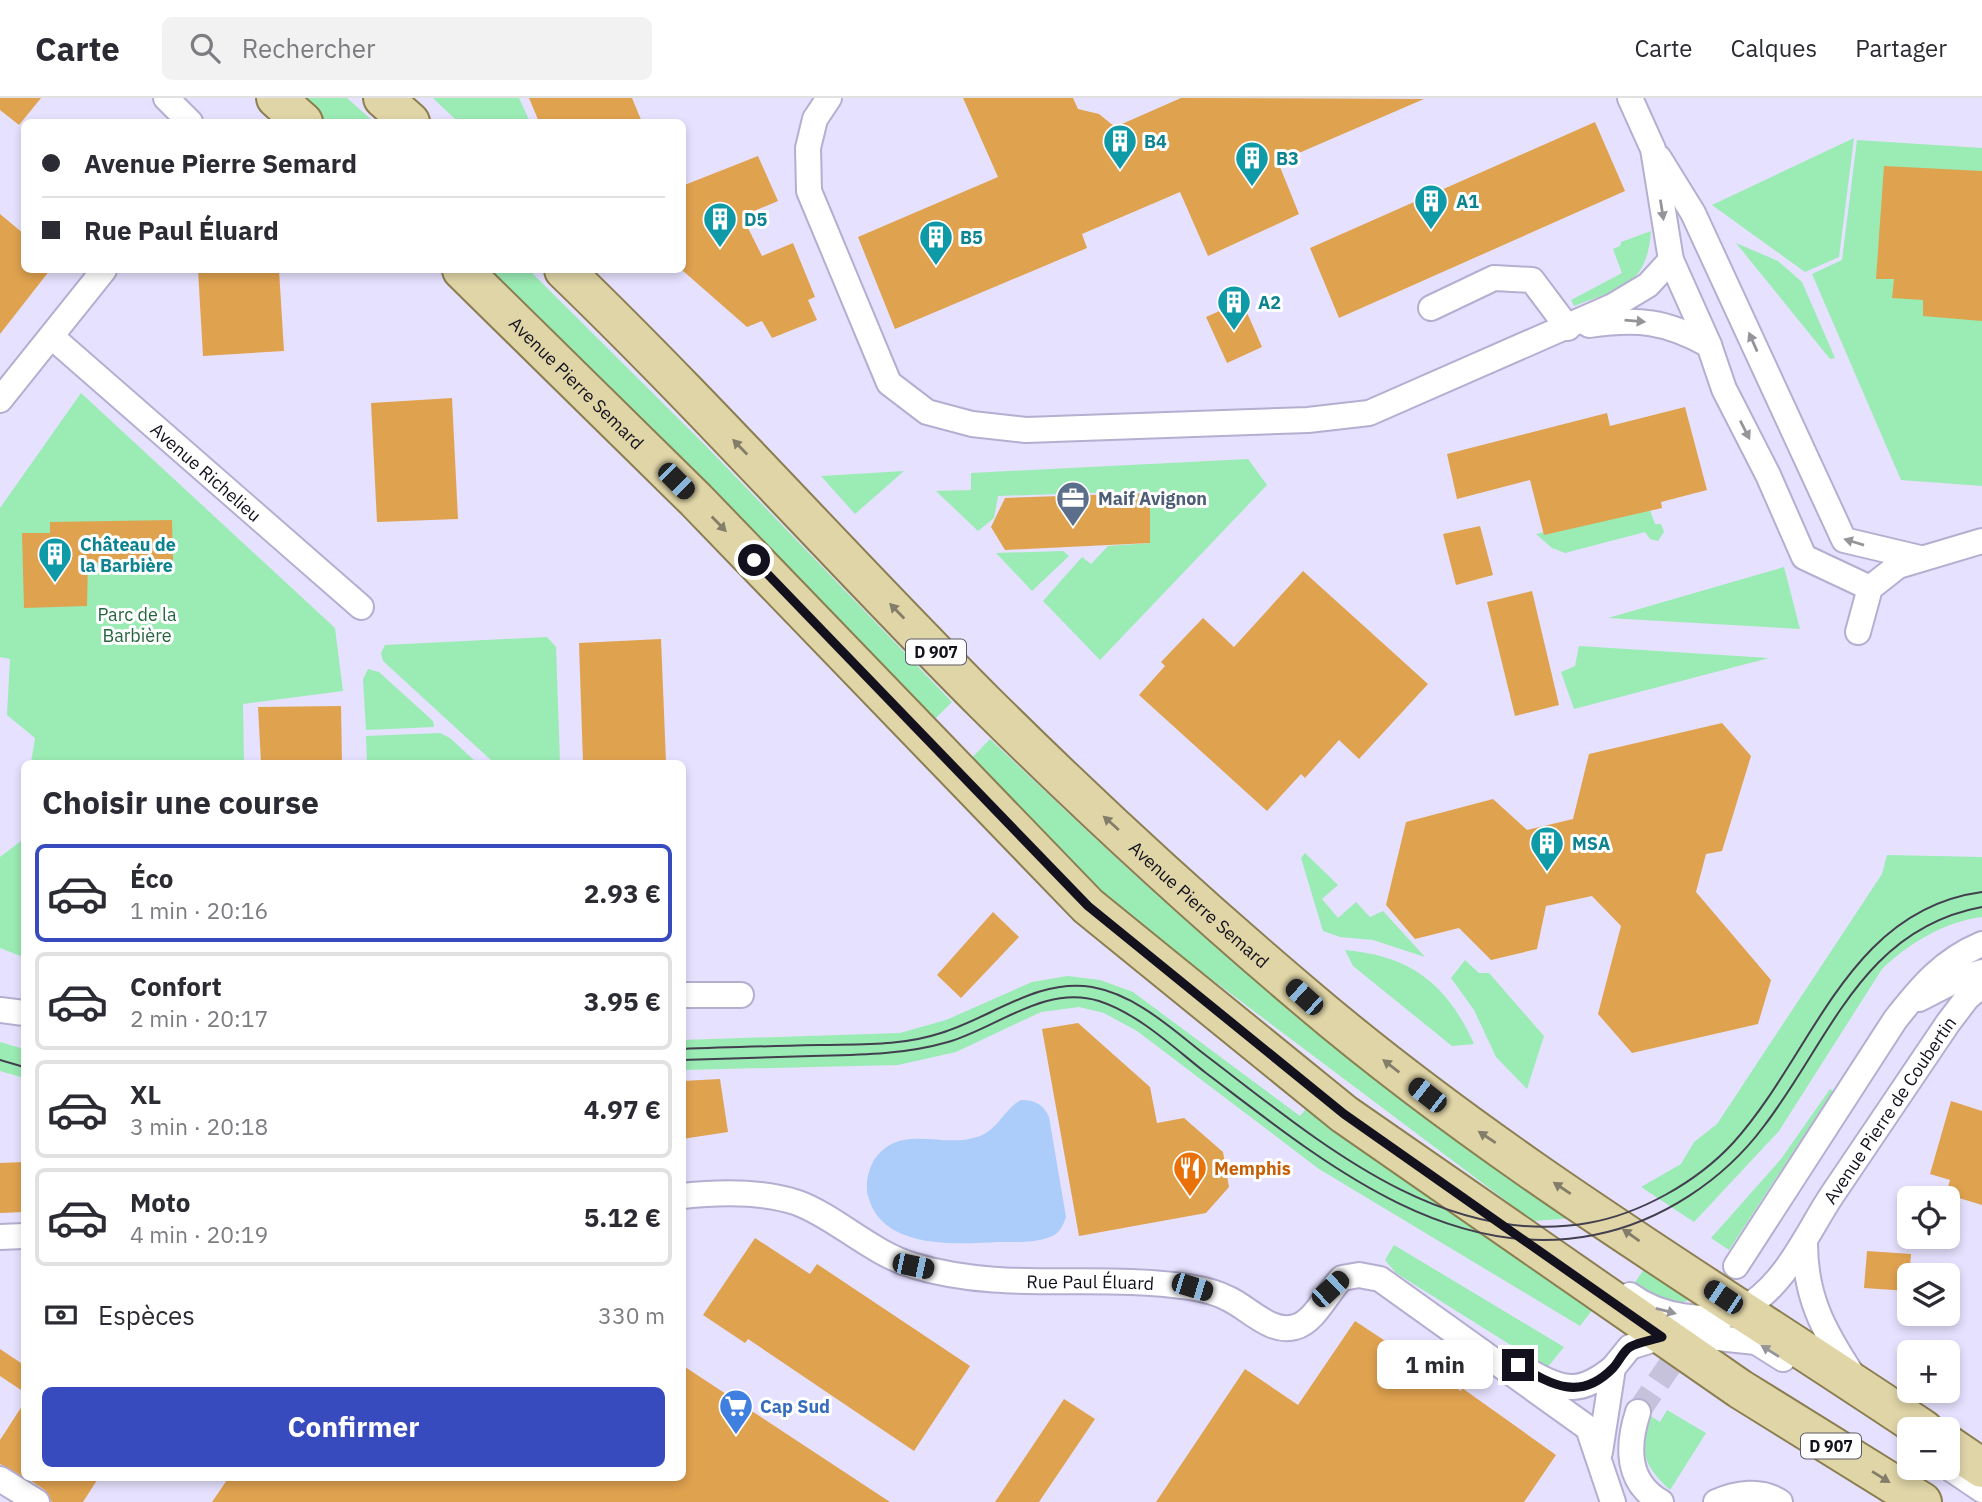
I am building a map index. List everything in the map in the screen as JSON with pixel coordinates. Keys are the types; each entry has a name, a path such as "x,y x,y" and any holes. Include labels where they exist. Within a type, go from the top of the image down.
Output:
{"main road":[{"path":"276,98 300,119"},
{"path":"383,98 407,119"},
{"name":"Avenue Pierre Semard","path":"465,273 696,500 1088,906 1344,1114 1662,1337 1922,1502"},
{"name":"Avenue Pierre Semard","path":"567,273 704,410 984,702 1083,797 1304,997 1444,1108 1905,1417"},
{"path":"1960,1453 1982,1468"}],"street":[{"path":"166,98 187,119"},
{"path":"829,98 815,119 808,148 809,191 888,383 927,412 972,425 1026,430 1308,420 1369,413 1568,328 1648,285 1671,260"},
{"path":"1630,98 1653,149 1693,214 1844,540 1920,558"},
{"path":"1653,149 1671,260 1709,345 1724,389 1768,475 1804,557 1870,588"},
{"path":"0,400 102,273"},
{"path":"1431,308 1494,278 1532,280 1568,328"},
{"path":"1568,328 1632,319 1679,328 1709,345"},
{"name":"Avenue Richelieu","path":"52,337 361,607"},
{"path":"1858,632 1870,588 1898,566 1982,541"},
{"name":"Avenue Pierre de Coubertin","path":"1736,1266 1895,1020 1935,973 1982,944"},
{"name":"Avenue Pierre de Coubertin","path":"1895,1020 1923,997 1960,978 1982,972"},
{"name":"Avenue Pierre de Coubertin","path":"1742,1309 1771,1287 1805,1243 1827,1203 1948,1023 1967,998 1982,985"},
{"path":"686,995 741,995"},
{"path":"0,1010 21,1013"},
{"path":"1447,1184 1535,1228 1639,1302 1691,1317 1721,1317 1742,1309"},
{"name":"Rue Paul Éluard","path":"686,1196 756,1195 799,1203 870,1246 913,1266 964,1276 1032,1282 1159,1283 1192,1287 1229,1299 1282,1329 1298,1327 1310,1318 1342,1278 1359,1275 1380,1279 1482,1351 1504,1357 1558,1387 1578,1388 1596,1382 1613,1368 1630,1347 1662,1337"},
{"path":"0,1237 21,1236"},
{"path":"1805,1243 1805,1275 1810,1298 1834,1346 1861,1387"},
{"path":"1662,1337 1756,1342 1897,1434"},
{"path":"1482,1351 1588,1428 1600,1456"},
{"path":"1613,1368 1600,1456 1601,1474 1613,1502"},
{"path":"1638,1412 1630,1438 1630,1459 1637,1480 1661,1502"},
{"path":"1960,1475 1982,1490"},
{"path":"0,1479 37,1502"},
{"path":"1716,1502 1733,1494 1753,1493 1780,1502"}],"green space":[{"path":"300,98 347,98 371,119 324,119"},
{"path":"433,98 519,98 529,119 455,119"},
{"path":"1854,138 1839,257 1805,272 1712,205"},
{"path":"1857,140 1982,148 1982,486 1901,480 1812,274 1842,260"},
{"path":"1651,231 1644,263 1629,282 1574,306 1571,300 1622,273 1613,249 1620,246 1621,242"},
{"path":"1736,243 1778,261 1802,282 1835,358 1830,359"},
{"path":"487,273 532,273 706,446 952,702 929,725"},
{"name":"Parc de la Barbière","path":"81,393 335,628 343,691 243,704 244,760 31,760 35,738 7,715 10,659 0,657 0,508"},
{"path":"1248,459 1267,485 1100,660 1043,601 1082,557 1091,564 1108,546 1150,543 1150,491 998,496 994,518 978,531 936,491 971,490 971,473"},
{"path":"904,471 855,514 821,476"},
{"path":"1649,507 1655,524 1661,524 1664,532 1658,541 1650,539 1645,532 1565,553 1552,548 1536,534"},
{"path":"1063,551 1069,556 1032,591 996,553"},
{"path":"1784,567 1800,629 1608,618"},
{"path":"547,637 556,647 560,760 491,760 383,661 381,653 385,645"},
{"path":"1579,646 1769,658 1574,709 1561,672 1575,666"},
{"path":"368,669 379,672 433,721 434,727 366,730 363,679"},
{"path":"440,733 450,738 474,760 367,760 366,736"},
{"path":"990,739 1145,884 1280,1001 1405,1097 1575,1218 1533,1221 1178,954 1096,888 966,764"},
{"path":"21,841 21,956 0,948 0,857"},
{"path":"1305,853 1338,885 1322,899 1338,918 1356,902 1370,917 1383,911 1425,957 1373,940 1340,937 1323,931 1301,858"},
{"path":"1887,855 1982,857 1982,917 1954,924 1928,935 1882,969 1779,1131 1694,1222 1641,1187 1681,1164 1694,1142 1717,1124 1882,874"},
{"path":"1345,950 1389,959 1424,977 1439,989 1452,1005 1474,1044 1452,1046 1353,966"},
{"path":"1465,960 1479,973 1489,973 1544,1036 1527,1089 1496,1057 1474,1010 1451,978"},
{"path":"1067,976 1100,980 1133,992 1300,1116 1310,1104 1596,1305 1580,1326 1319,1169 1137,1031 1104,1013 1079,1007 1041,1012 956,1052 898,1065 686,1070 686,1040 900,1033 946,1020 1032,982"},
{"path":"0,1042 21,1048 21,1077 0,1071"},
{"path":"1830,1089 1833,1091 1729,1250 1711,1238 1781,1159"},
{"path":"1394,1245 1564,1347 1547,1368 1396,1273 1385,1260"},
{"path":"1647,1265 1688,1296 1687,1301 1661,1307 1631,1288"},
{"path":"1667,1410 1706,1433 1670,1490 1649,1465 1644,1448 1649,1415 1660,1422"}],"water":[{"path":"1021,1100 1038,1104 1049,1117 1066,1217 1056,1234 1024,1242 942,1243 904,1235 888,1226 876,1214 868,1196 867,1183 874,1160 884,1149 909,1139 964,1140 977,1137 990,1130"}],"building":[{"path":"0,98 41,98 21,119 19,125 0,110"},
{"path":"529,98 632,98 641,119 538,119"},
{"path":"963,98 1073,98 1078,109 1099,114 1115,127 1181,98 1424,99 1278,162 1299,214 1208,256 1180,192 1082,234 1087,248 895,329 858,237 998,177"},
{"name":"A1","path":"1595,122 1625,191 1339,318 1310,248"},
{"name":"D5","path":"758,156 778,201 742,216 762,256 793,243 815,297 808,300 817,320 772,338 762,321 747,327 685,273 686,184"},
{"path":"1884,166 1982,171 1982,321 1923,316 1923,300 1892,298 1894,279 1876,279"},
{"path":"0,214 21,232 21,273 48,273 0,334"},
{"path":"198,273 279,273 284,351 203,356"},
{"name":"A2","path":"1242,301 1262,347 1227,363 1206,317"},
{"path":"452,398 458,519 377,522 371,403"},
{"path":"1685,407 1707,490 1661,502 1662,508 1544,535 1530,480 1457,499 1447,454 1607,413 1610,426"},
{"path":"1150,493 1150,543 1005,550 991,527 1005,498"},
{"name":"Château de la Barbière","path":"172,520 173,561 88,563 87,606 24,608 22,533 50,533 50,522"},
{"path":"1480,526 1493,575 1456,585 1443,534"},
{"path":"1303,571 1428,684 1359,759 1339,740 1305,778 1301,774 1267,811 1139,695 1165,666 1161,662 1203,618 1234,647"},
{"path":"1532,591 1559,705 1515,716 1487,602"},
{"path":"661,639 666,760 583,760 579,643"},
{"path":"341,706 342,760 261,760 258,707"},
{"name":"MSA","path":"1722,723 1751,756 1722,851 1706,854 1696,892 1771,980 1758,1024 1632,1053 1598,1014 1621,926 1592,896 1546,906 1537,949 1491,960 1459,928 1415,939 1386,905 1406,822 1493,799 1527,830 1573,819 1589,754"},
{"path":"993,912 1019,937 961,998 937,975"},
{"path":"1078,1023 1150,1087 1157,1123 1184,1118 1223,1152 1229,1187 1206,1213 1079,1236 1042,1029"},
{"path":"720,1079 728,1132 686,1138 686,1081"},
{"path":"1951,1101 1982,1111 1982,1205 1960,1198 1960,1186 1948,1186 1950,1180 1930,1174"},
{"path":"21,1162 21,1212 0,1213 0,1163"},
{"path":"755,1238 810,1274 817,1264 970,1366 914,1451 748,1339 745,1343 703,1315"},
{"path":"1867,1251 1911,1254 1910,1263 1897,1263 1897,1290 1864,1288"},
{"path":"1355,1321 1461,1391 1462,1388 1556,1455 1524,1502 1156,1502 1245,1369 1298,1405"},
{"path":"0,1349 21,1363 21,1390 0,1376"},
{"name":"Cap Sud","path":"686,1368 890,1502 212,1502 226,1481 686,1481"},
{"path":"1064,1399 1095,1419 1039,1502 995,1502"},
{"path":"21,1408 21,1475 0,1464 0,1440"},
{"path":"31,1481 96,1481 83,1502 52,1502 45,1490"}],"tunnel":[{"path":"1638,1412 1689,1337"}],"tram line":[{"path":"686,1049 866,1044 911,1040 960,1026 1015,1001 1052,988 1092,987 1124,998 1154,1015 1337,1153 1384,1181 1432,1204 1482,1220 1534,1227 1588,1223 1608,1219 1647,1204 1685,1183 1719,1157 1761,1108 1837,991 1865,956 1897,926 1936,904 1982,892"},
{"path":"686,1060 863,1055 914,1050 966,1036 1040,1003 1079,997 1114,1007 1142,1023 1292,1138 1386,1197 1435,1219 1486,1234 1539,1240 1594,1235 1619,1229 1667,1209 1710,1181 1748,1146 1764,1126 1853,992 1878,963 1907,938 1941,919 1982,907"},
{"path":"0,1060 21,1066"}],"place":[{"name":"B4","path":"1120,171"},
{"name":"B3","path":"1252,188"},
{"name":"A1","path":"1431,231"},
{"name":"D5","path":"720,249"},
{"name":"B5","path":"936,267"},
{"name":"A2","path":"1234,332"},
{"name":"Maif Avignon","path":"1073,528"},
{"name":"Château de la Barbière","path":"55,584"},
{"name":"MSA","path":"1547,873"},
{"name":"Memphis","path":"1190,1198"},
{"name":"Cap Sud","path":"736,1436"}],"route":[{"path":"754,560 1088,906 1206,1005 1344,1114 1662,1337 1630,1347 1613,1368 1596,1382 1578,1388 1558,1387 1518,1365"}]}
